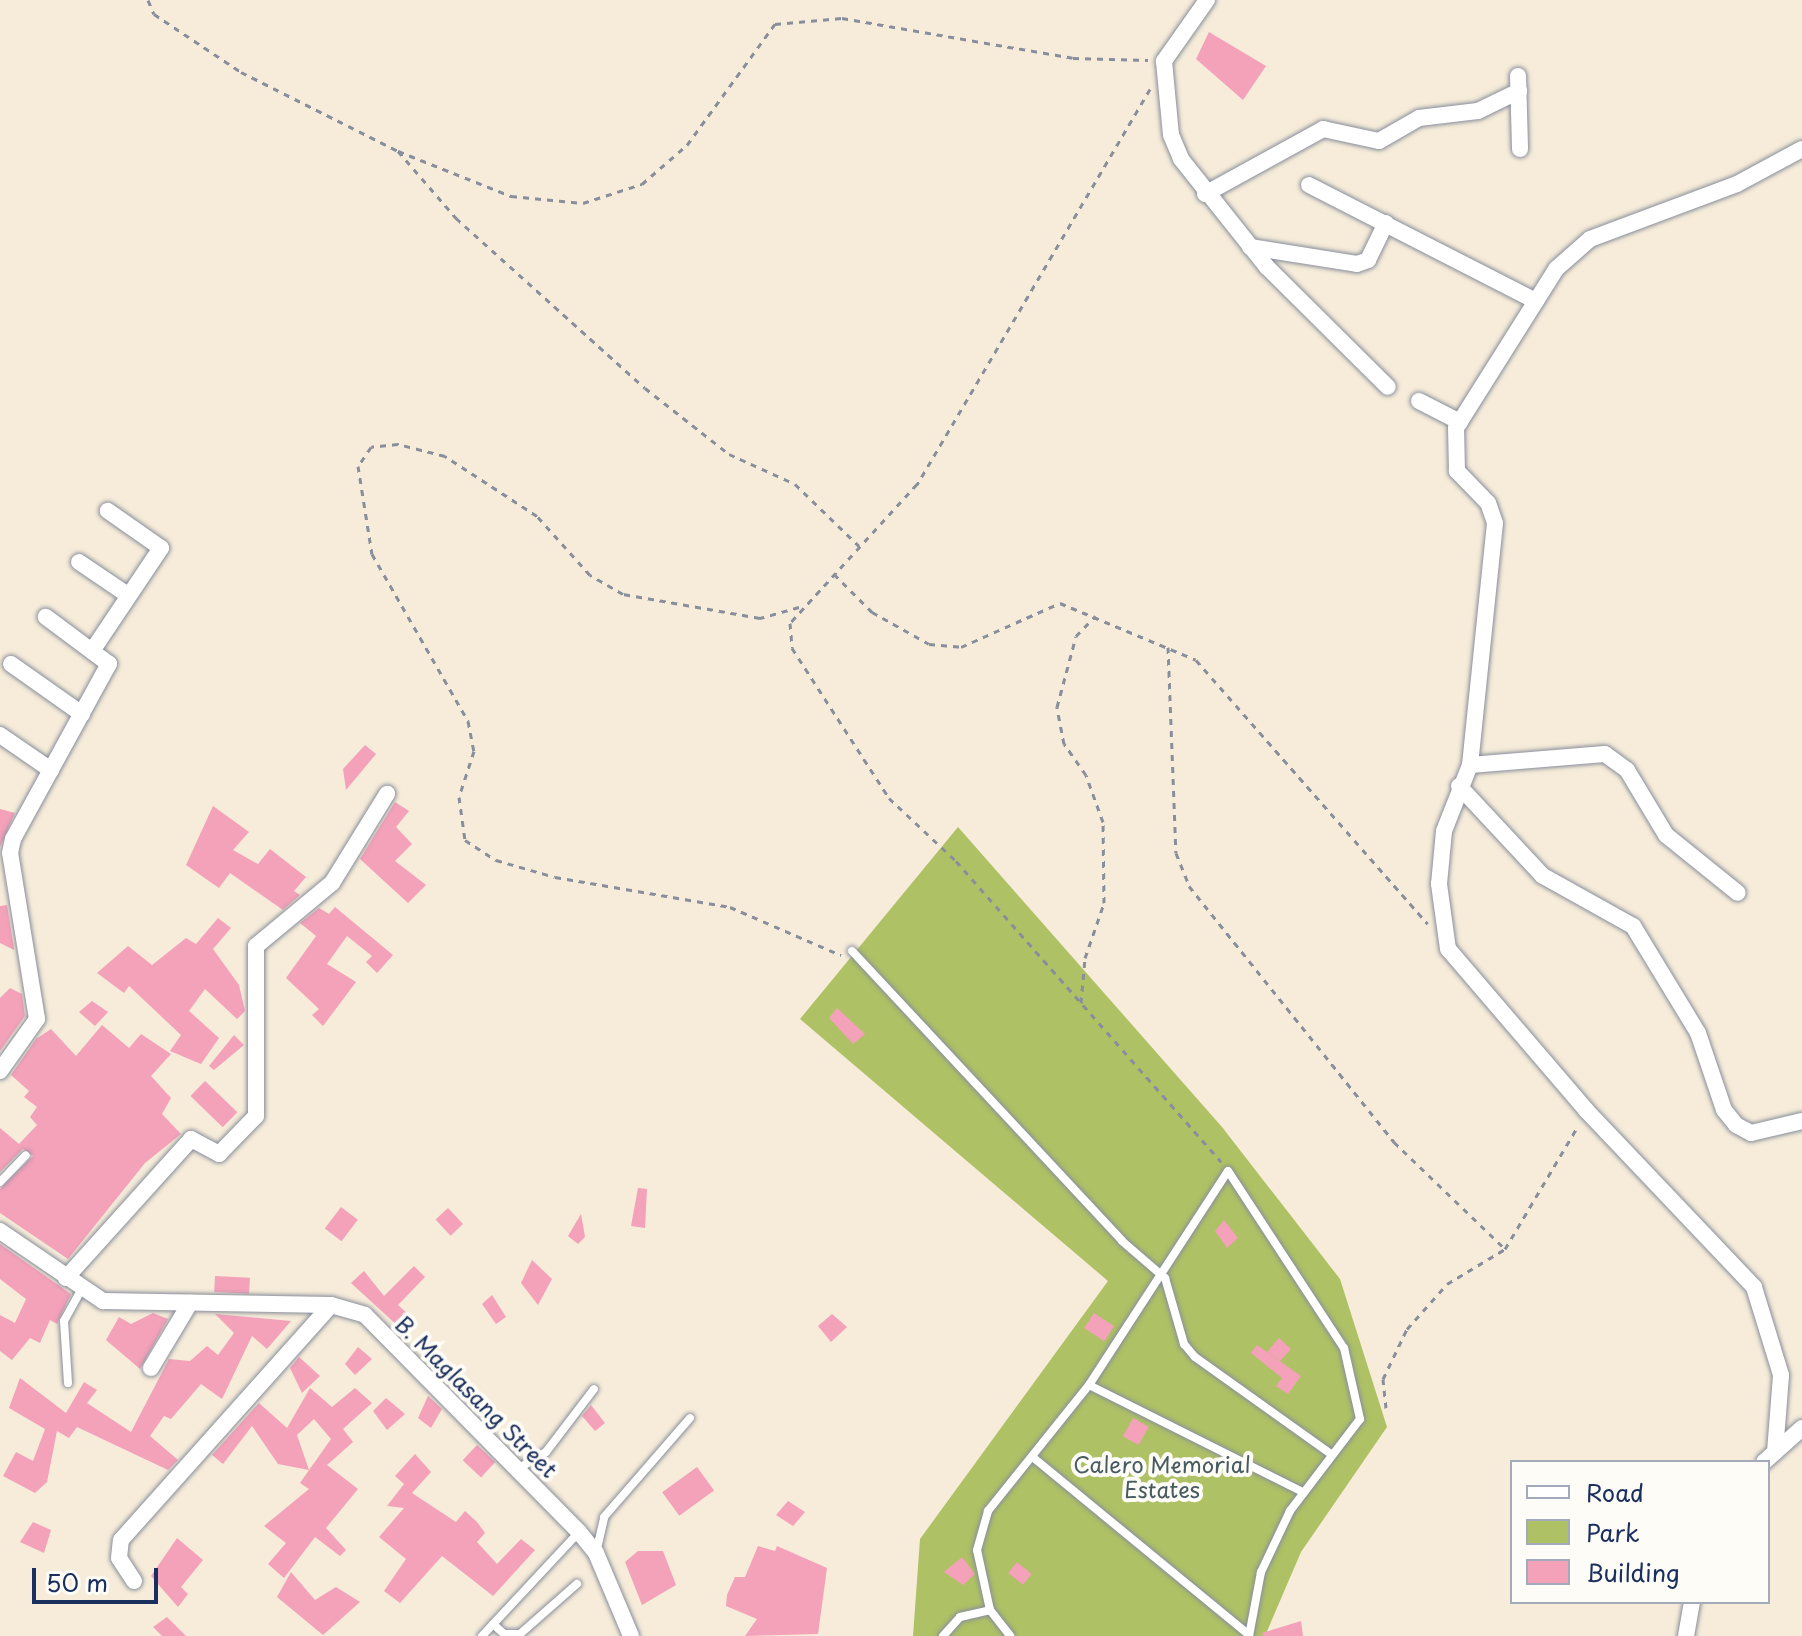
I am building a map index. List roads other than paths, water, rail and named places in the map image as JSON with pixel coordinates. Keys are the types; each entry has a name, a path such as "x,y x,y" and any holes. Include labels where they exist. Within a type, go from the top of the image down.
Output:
{"street":[{"path":"1207,0 1164,61 1171,135 1205,194 1250,247 1388,387"},
{"path":"1205,194 1323,129 1379,141 1419,118 1478,111 1519,84 1520,149"},
{"path":"1770,1457 1779,1363 1754,1287 1587,1111 1448,949 1439,884 1444,831 1459,786 1470,765 1495,523 1488,503 1457,471 1452,453 1460,422 1556,269 1590,239 1737,184 1802,149"},
{"path":"1309,185 1536,301"},
{"path":"1250,247 1357,264 1368,260 1386,223"},
{"path":"1419,401 1460,422"},
{"path":"92,651 161,548 108,511"},
{"path":"79,562 129,596"},
{"path":"0,1071 37,1019 10,853 109,664 46,617"},
{"path":"11,664 82,714"},
{"path":"0,735 51,770"},
{"path":"1470,765 1605,754 1627,770 1666,835 1738,893"},
{"path":"1459,786 1543,876 1633,926 1698,1033 1724,1110 1736,1125 1751,1133 1802,1121"},
{"path":"66,1278 151,1191 191,1139 219,1154 256,1116 256,946 332,883 387,794"},
{"name":"B. Maglasang Street","path":"0,1231 103,1301 331,1305 375,1324 579,1532 596,1553 631,1636"},
{"path":"151,1368 190,1303"},
{"path":"134,1581 119,1558 121,1540 331,1305"},
{"path":"1770,1457 1800,1435"},
{"path":"1686,1636 1692,1604"}],"lane":[{"path":"852,951 1122,1241 1165,1278 1184,1344 1195,1357 1331,1454"},
{"path":"0,1182 26,1155"},
{"path":"1010,1636 990,1610 977,1550 981,1526 1035,1459 1165,1278 1228,1171 1344,1348 1360,1419 1303,1492 1261,1572 1249,1635 1035,1459"},
{"path":"68,1383 64,1321 82,1289"},
{"path":"1089,1385 1303,1492"},
{"path":"516,1471 546,1452 594,1389"},
{"path":"596,1553 604,1517 690,1418"},
{"path":"482,1636 579,1532"},
{"path":"493,1624 504,1634 520,1634 577,1584"},
{"path":"943,1636 960,1617 990,1610"}],"park label":[{"name":"Calero Memorial Estates","path":"1162,1476"}]}
